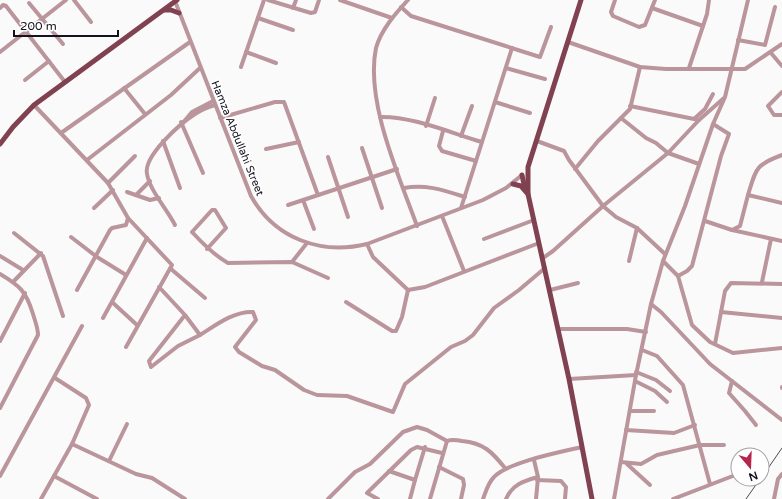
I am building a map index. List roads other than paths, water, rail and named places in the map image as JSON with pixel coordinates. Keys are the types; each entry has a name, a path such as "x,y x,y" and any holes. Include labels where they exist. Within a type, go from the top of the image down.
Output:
{"main road":[{"path":"581,0 528,167 528,194 569,379 592,499"},
{"path":"0,144 13,127 34,105 176,1"},
{"path":"163,10 179,12"},
{"path":"522,174 528,167"},
{"path":"522,174 528,179"},
{"path":"522,174 525,189 528,194"},
{"path":"512,184 525,189"}],"street":[{"path":"0,52 66,0"},
{"path":"74,0 91,22"},
{"path":"241,67 264,0"},
{"path":"268,0 313,13 319,0"},
{"path":"293,8 296,0"},
{"path":"340,0 392,18"},
{"path":"408,0 400,7 385,28 376,48 374,81 380,117 417,226"},
{"path":"615,0 611,12 613,16 639,27 645,25 655,0"},
{"path":"689,68 710,0"},
{"path":"614,499 634,381 662,261 685,206 713,124 725,97 748,0"},
{"name":"Hamza Abdullahi Street","path":"176,1 200,68 256,207 278,228 307,244 342,249 367,244 483,200 512,184 522,174"},
{"path":"29,3 63,44"},
{"path":"0,8 6,6 65,82"},
{"path":"400,7 411,16 541,56 551,27"},
{"path":"738,40 764,45 774,7"},
{"path":"652,8 703,26"},
{"path":"258,18 293,30"},
{"path":"61,134 190,42"},
{"path":"568,42 640,67 666,69 748,68 782,44"},
{"path":"461,208 512,48"},
{"path":"246,52 276,63"},
{"path":"771,53 782,66"},
{"path":"24,80 49,62"},
{"path":"575,169 630,106 640,67"},
{"path":"87,160 171,95 200,68"},
{"path":"506,68 545,79"},
{"path":"124,88 145,114"},
{"path":"782,92 768,106 774,115 782,115"},
{"path":"543,258 553,251 603,206 668,153 705,109 713,94"},
{"path":"630,106 696,119 725,97"},
{"path":"426,126 436,98"},
{"path":"220,118 275,102 284,102 318,195"},
{"path":"495,102 530,113"},
{"path":"175,225 167,209 160,202 150,181 147,166 163,141 195,114 214,103"},
{"path":"34,105 108,183 128,218 171,262 170,269 137,325 126,347"},
{"path":"461,136 472,106"},
{"path":"380,117 393,117 482,142"},
{"path":"621,118 668,153 699,164"},
{"path":"678,276 692,266 705,221 717,170 729,134 713,124"},
{"path":"182,125 203,173"},
{"path":"443,131 439,146 442,151 476,162"},
{"path":"537,140 561,148 603,206 616,217 637,228 665,254"},
{"path":"163,141 180,188"},
{"path":"266,149 299,142"},
{"path":"362,148 382,208"},
{"path":"732,230 740,226 756,169 770,160 782,155"},
{"path":"108,183 135,156"},
{"path":"328,157 348,217"},
{"path":"288,205 397,169"},
{"path":"136,195 150,181"},
{"path":"404,188 430,186 465,197"},
{"path":"94,208 113,190"},
{"path":"127,192 150,200 159,198"},
{"path":"748,195 782,203"},
{"path":"303,200 314,229"},
{"path":"207,249 226,228 212,210 192,232 207,249 228,263 292,262 328,278"},
{"path":"442,216 464,271"},
{"path":"77,290 97,257 110,230 112,228 126,225 128,218"},
{"path":"484,239 534,220"},
{"path":"705,221 746,234 782,241"},
{"path":"740,226 746,234"},
{"path":"629,261 637,228"},
{"path":"14,233 41,253 45,260 63,316"},
{"path":"71,237 97,257 126,275"},
{"path":"103,318 147,238"},
{"path":"762,282 771,239"},
{"path":"408,290 425,286 539,243"},
{"path":"292,262 307,244"},
{"path":"367,244 376,260 408,290"},
{"path":"13,282 41,253"},
{"path":"0,256 23,270"},
{"path":"662,261 678,276 692,326 715,344 733,353 782,348"},
{"path":"185,315 149,361 150,367 178,346 229,317 247,312 253,312 256,320 235,347 239,352 262,366 275,370 304,390 317,395 347,396 393,412 405,384 451,347 465,341 473,335 494,308 519,290 545,268"},
{"path":"170,269 205,298"},
{"path":"0,274 13,282 25,293 36,324 38,335 0,408"},
{"path":"715,344 725,291 731,283 762,282 782,284"},
{"path":"550,290 578,283"},
{"path":"159,287 200,334"},
{"path":"346,302 392,331 396,331 402,317 408,290"},
{"path":"0,341 25,293"},
{"path":"112,302 137,325"},
{"path":"651,304 661,312 710,364 782,420"},
{"path":"721,312 782,318"},
{"path":"0,476 55,378 82,326"},
{"path":"558,329 627,329 646,332"},
{"path":"642,350 656,356 681,382 710,484"},
{"path":"569,379 636,374 656,380 670,391"},
{"path":"41,499 72,444 90,405 86,398 55,378"},
{"path":"634,381 655,391 667,402"},
{"path":"732,381 729,393 756,425"},
{"path":"630,411 654,411"},
{"path":"109,461 127,424"},
{"path":"626,430 674,433 694,425"},
{"path":"328,499 355,472 370,464 403,432 417,427 427,430 447,441 470,442 481,445 493,454 505,468"},
{"path":"430,499 442,453 447,441"},
{"path":"72,444 143,477 152,478 185,499"},
{"path":"621,462 641,464 657,455 700,445 724,445"},
{"path":"378,499 367,493 411,450 417,447 424,447 442,453"},
{"path":"410,499 424,447"},
{"path":"483,499 487,487 494,476 505,468 582,447"},
{"path":"534,460 538,479 536,499"},
{"path":"627,463 650,485"},
{"path":"439,467 463,479 464,485 461,499"},
{"path":"389,471 415,480"},
{"path":"774,499 778,480 782,474"},
{"path":"54,476 97,499"},
{"path":"673,499 730,477"},
{"path":"506,499 513,487 525,480 538,479 561,481 566,487 565,499"}],"railway":[{"path":"770,465 782,448"},
{"path":"746,499 754,487"}]}
